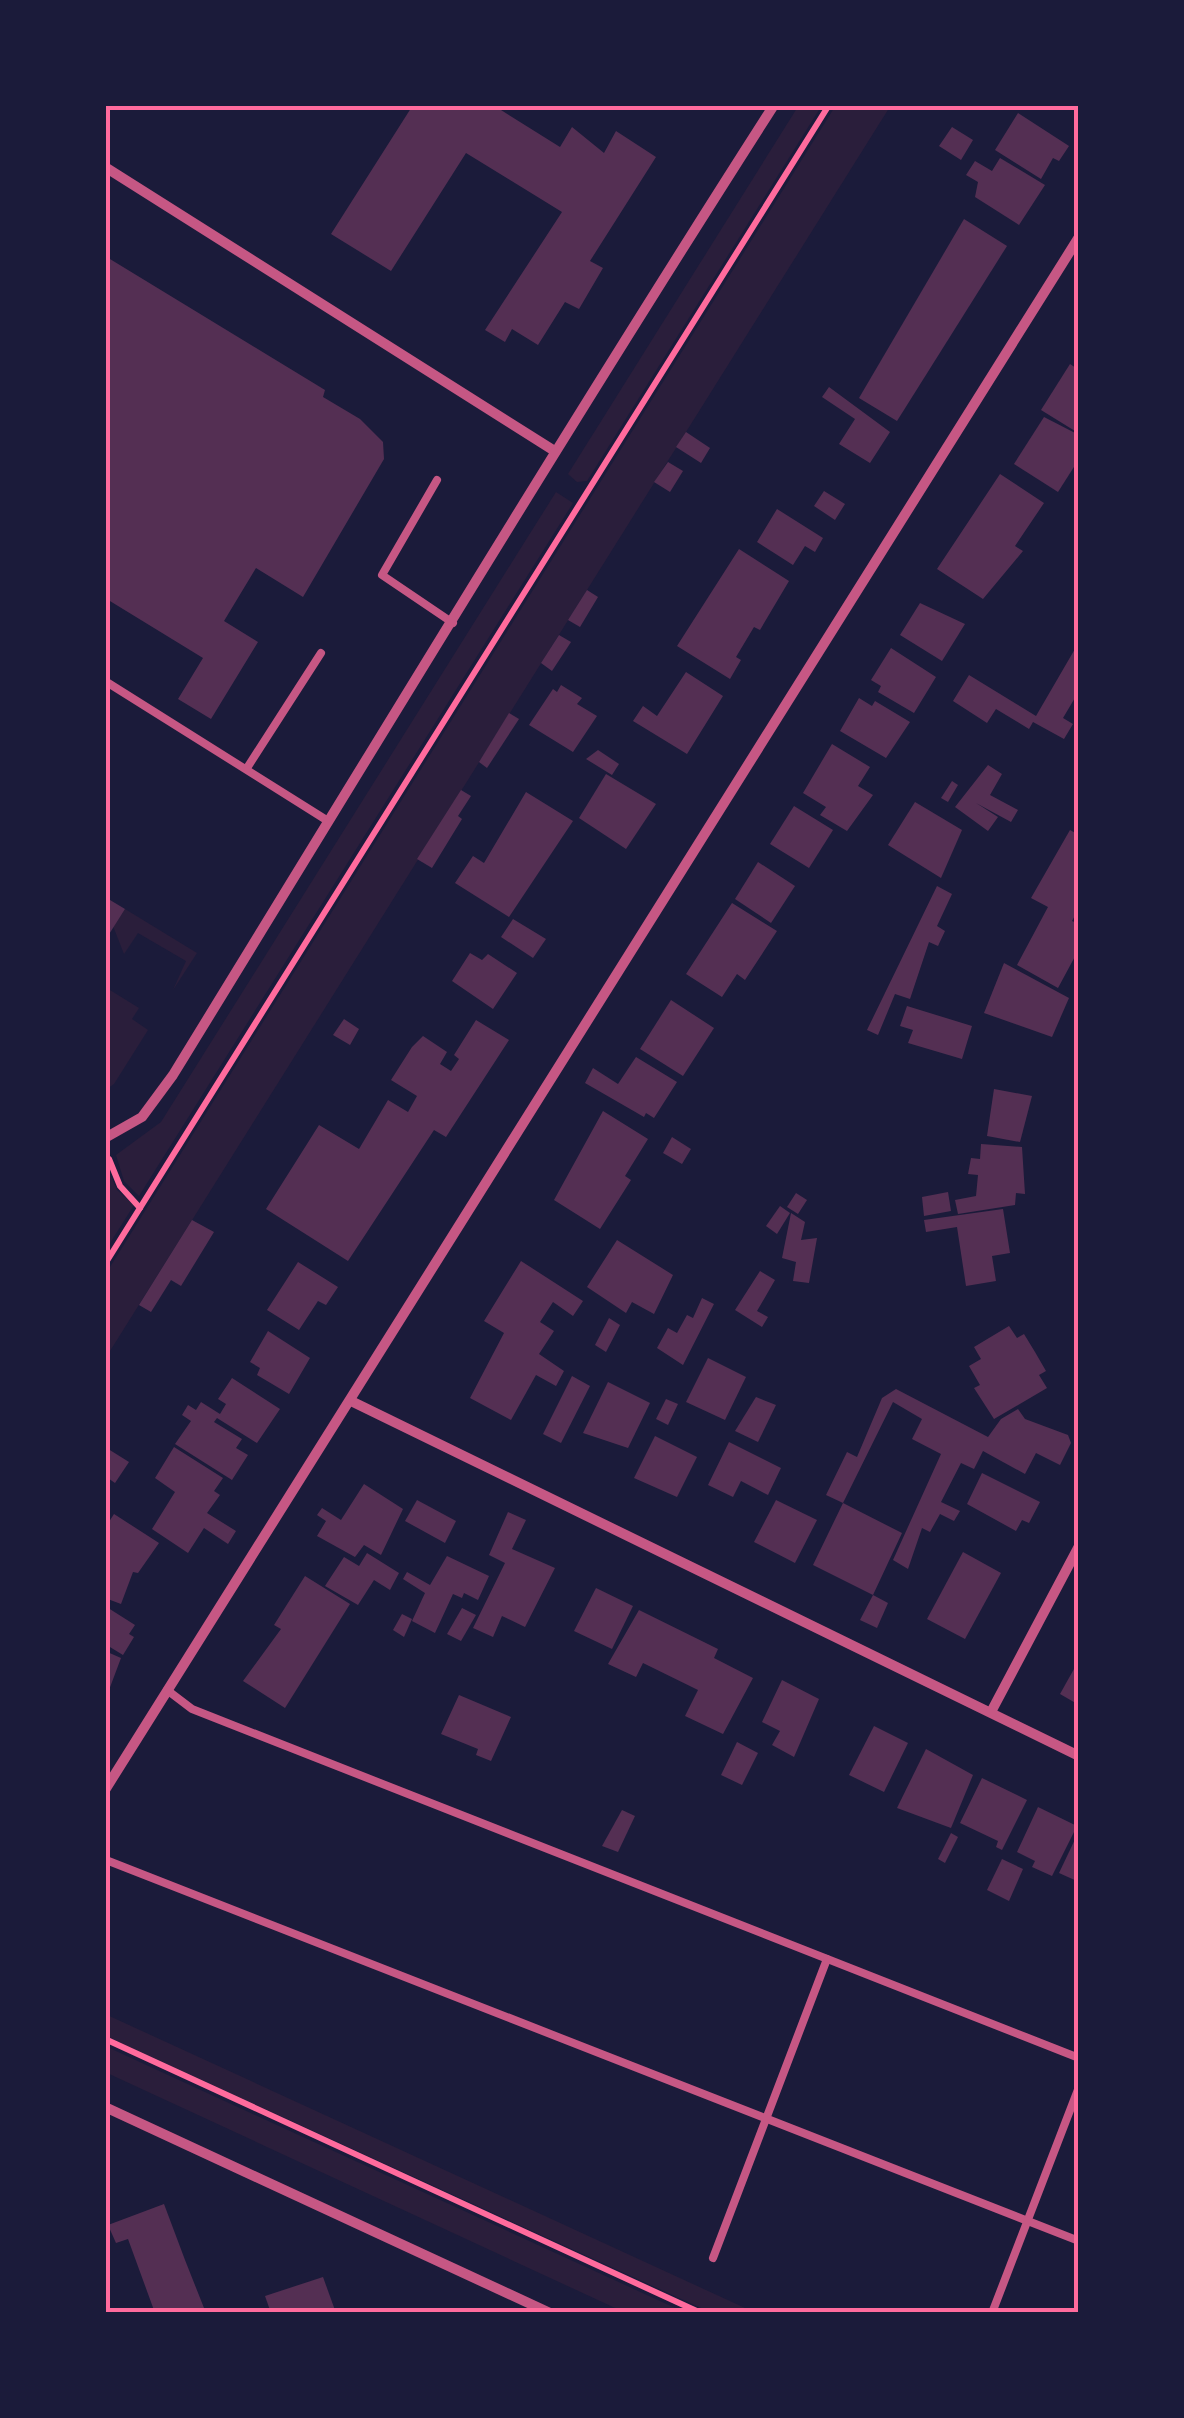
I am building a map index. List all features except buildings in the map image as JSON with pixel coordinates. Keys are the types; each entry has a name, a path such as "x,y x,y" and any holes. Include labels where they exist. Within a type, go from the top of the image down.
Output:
{"street":[{"path":"105,1138 142,1117 173,1076 452,623 553,450 774,105"},
{"path":"105,166 553,450"},
{"path":"105,1790 1079,237"},
{"path":"351,1402 1079,1756"},
{"path":"990,1712 1079,1546"},
{"path":"105,2107 550,2313"}],"lane":[{"path":"436,480 382,575 452,623"},
{"path":"247,768 321,653"},
{"path":"105,681 328,821"},
{"path":"167,1690 192,1709 1079,2058"},
{"path":"106,1860 1079,2241"},
{"path":"712,2258 827,1959"},
{"path":"992,2313 1079,2087"}],"path":[{"path":"105,1264 830,105"},
{"path":"105,1147 120,1186 140,1208"},
{"path":"105,2040 701,2313"}],"shaded area":[{"path":"799,105 822,105 587,481 577,482 568,474"},
{"path":"836,105 891,105 105,1359 105,1275"},
{"path":"556,492 573,503 139,1196 124,1181 116,1155 161,1122"},
{"path":"125,909 197,953 173,990 186,961 138,933 124,954 113,926"},
{"path":"105,987 139,1008 132,1019 148,1030 114,1084 105,1090"},
{"path":"105,1163 117,1190 134,1205 105,1251"},
{"path":"105,2014 756,2313 712,2313 105,2036"},
{"path":"105,2046 686,2313 626,2313 105,2072"}]}
